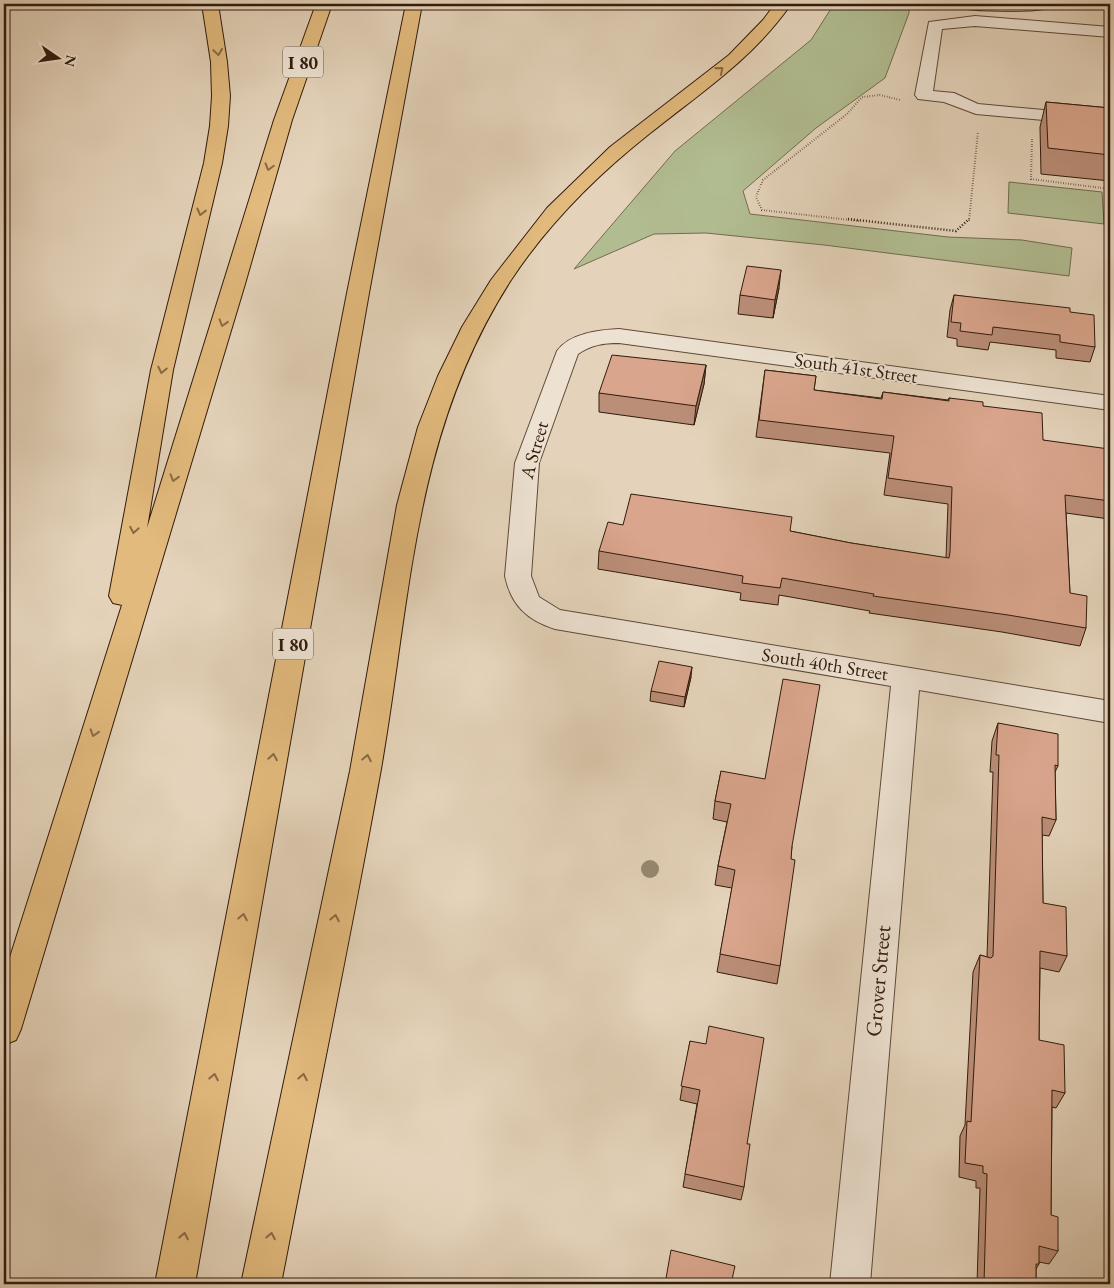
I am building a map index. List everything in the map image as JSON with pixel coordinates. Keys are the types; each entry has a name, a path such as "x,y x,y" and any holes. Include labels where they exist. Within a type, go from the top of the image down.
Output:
{"highway":[{"path":"102,707 162,370 213,163 219,126 221,96 219,62 210,4"},
{"path":"283,120 309,4"},
{"name":"I 80","path":"4,1029 102,707 235,284 283,120 324,4"},
{"name":"I 80","path":"175,1284 358,293 414,4"},
{"path":"261,1284 379,696 410,503 440,397 461,347 487,301 538,230 571,195 637,134 721,70 750,44 773,20 783,4"}],"street":[{"path":"1110,32 975,21 934,24 924,96 948,97 958,103 976,109 1110,121"},
{"name":"South 41st Street","path":"602,336 620,336 1110,402"},
{"name":"A Street","path":"540,613 529,604 521,592 518,576 527,463 568,350 582,341 602,336"},
{"name":"South 40th Street","path":"540,613 578,624 1110,712"},
{"name":"Grover Street","path":"850,1284 906,677"}],"lane":[{"path":"953,4 976,6 1041,6 1053,4"}],"path":[{"path":"904,102 880,96 862,97 847,114 763,180 756,198 762,210 956,231 969,221 978,124 963,115 976,109"},
{"path":"1032,113 1031,179 1110,189"}],"green space":[{"path":"834,4 909,4 909,13 885,78 816,128 743,191 750,214 948,237 1022,240 1072,248 1069,276 824,245 706,233 654,234 574,269 675,151 811,40"},
{"path":"1009,182 1102,192 1104,224 1008,213"}],"building":[{"path":"1046,102 1110,108 1110,155 1048,148"},
{"path":"747,266 781,270 775,300 740,295"},
{"path":"954,295 1070,308 1070,312 1094,315 1095,347 1060,342 1060,335 993,327 992,335 960,331 961,323 951,322"},
{"path":"612,355 706,365 696,406 599,393"},
{"path":"765,370 816,376 814,390 882,399 883,392 949,401 949,398 983,402 983,406 1042,413 1043,440 1109,449 1110,501 1065,495 1070,593 1087,596 1086,628 873,596 874,594 782,578 780,588 742,583 743,576 599,551 608,522 623,525 631,494 792,517 790,531 851,543 949,558 952,487 888,478 894,436 759,420"},
{"path":"659,661 692,667 685,697 651,691"},
{"path":"783,679 820,685 792,846 791,859 795,860 780,966 720,954 735,870 718,866 731,804 715,801 721,771 765,779"},
{"path":"998,723 1058,734 1058,766 1055,765 1056,820 1042,817 1043,903 1066,907 1067,956 1040,951 1039,1040 1064,1045 1065,1093 1052,1090 1051,1215 1058,1217 1058,1251 1039,1246 1039,1264 1036,1264 1036,1284 984,1284 987,1174 983,1173 983,1166 965,1163 967,1121 971,1122 980,955 991,958 993,956 999,755 996,755"},
{"path":"709,1026 764,1038 747,1144 750,1144 744,1187 685,1174 700,1090 681,1086 690,1041 706,1044"},
{"path":"671,1250 735,1266 731,1284 665,1284"}]}
